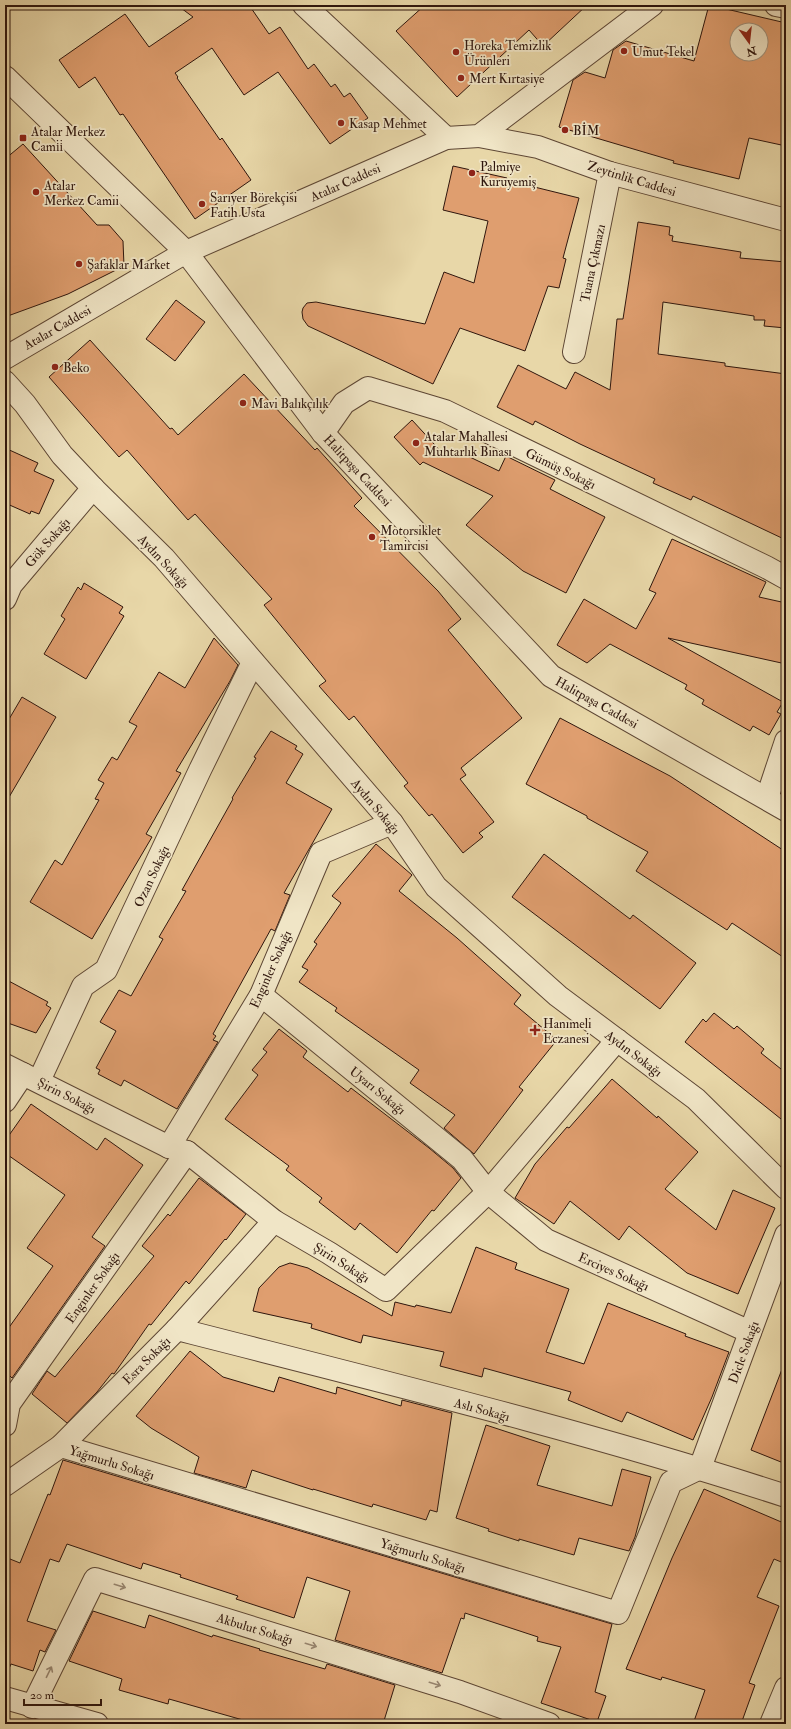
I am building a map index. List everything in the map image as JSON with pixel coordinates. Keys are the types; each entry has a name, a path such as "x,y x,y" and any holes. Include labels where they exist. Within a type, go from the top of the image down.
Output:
{"street":[{"path":"304,5 446,138"},
{"path":"479,136 652,5"},
{"path":"776,5 786,7"},
{"name":"Halitpaşa Caddesi","path":"5,77 186,252 323,433 551,676 786,810"},
{"name":"Atalar Caddesi","path":"5,358 186,252 446,138 479,136"},
{"name":"Zeytinlik Caddesi","path":"479,136 538,147 610,174 786,220"},
{"name":"Tuana Çıkmazı","path":"574,352 610,174"},
{"name":"Aydın Sokağı","path":"5,382 25,404 62,455 164,558 392,823 436,887 558,996 696,1100 786,1188"},
{"name":"Gümüş Sokağı","path":"323,433 344,403 368,388 445,411 786,578"},
{"name":"Gök Sokağı","path":"5,599 11,584 93,488"},
{"name":"Ozan Sokağı","path":"5,1101 83,986 106,970 200,770 253,662"},
{"path":"767,798 786,741"},
{"name":"Enginler Sokağı","path":"5,1425 9,1404 178,1150 261,995 320,852 392,823"},
{"name":"Uyarı Sokağı","path":"261,995 462,1159 488,1192"},
{"name":"Şirin Sokağı","path":"22,1074 178,1150 274,1221 329,1253 386,1290 488,1192 617,1040"},
{"name":"Erciyes Sokağı","path":"488,1192 546,1240 750,1332"},
{"name":"Esra Sokağı","path":"5,1485 61,1446 177,1328 274,1221"},
{"name":"Dicle Sokağı","path":"700,1468 786,1235"},
{"name":"Aslı Sokağı","path":"177,1328 436,1396 700,1468 786,1496"},
{"name":"Yağmurlu Sokağı","path":"61,1446 618,1613 671,1482 700,1468"},
{"name":"Akbulut Sokağı","path":"32,1707 95,1579 460,1692 549,1724"},
{"path":"771,1724 786,1688"},
{"path":"5,1698 32,1707 97,1724"}],"building":[{"path":"177,5 249,5 269,34 280,27 308,69 314,64 331,87 335,84 344,97 350,93 368,118 330,144 278,72 244,95 212,48 175,73 220,140 222,138 251,180 195,219 123,114 120,115 95,77 79,88 59,60 125,14 149,47 193,17"},
{"path":"425,5 587,5 543,46 529,30 457,97 396,31"},
{"path":"709,5 786,23 786,146 749,138 739,179 673,163 674,161 559,127 573,80 585,72 605,78 613,50 626,41 694,61"},
{"name":"Atalar Merkez Camii","path":"23,144 97,225 109,225 123,241 124,266 68,294 5,317 5,159"},
{"path":"453,166 507,178 506,180 579,198 563,258 566,259 559,288 548,286 525,351 460,328 433,384 308,326 303,319 302,312 307,303 316,302 425,324 444,272 474,283 488,221 443,210"},
{"path":"638,222 670,227 669,235 673,236 672,241 741,252 740,258 786,262 786,328 764,326 765,320 754,320 754,316 663,302 658,354 725,363 725,366 786,374 786,540 693,496 691,500 653,483 655,479 535,421 533,425 497,407 518,365 566,389 575,372 610,390 617,319 623,319"},
{"path":"176,300 205,322 175,361 146,339"},
{"path":"90,340 170,429 172,428 178,435 244,374 315,450 317,448 362,498 354,506 438,591 461,619 448,630 522,718 461,768 466,775 460,779 494,822 479,833 483,837 463,853 432,814 429,816 404,786 408,783 354,716 349,720 319,686 326,681 264,605 272,599 195,514 188,520 127,450 119,457 49,377"},
{"path":"412,420 446,457 451,448 499,471 506,456 555,480 550,489 605,517 566,593 523,571 466,525 493,496 423,462 420,465 394,437"},
{"path":"5,448 38,463 34,471 54,480 39,514 31,511 30,514 5,503"},
{"path":"672,539 766,582 759,597 786,603 786,664 668,638 783,702 777,712 781,714 769,735 753,726 750,731 702,704 704,700 685,689 687,685 610,644 587,663 557,645 584,599 636,629 656,593 649,590"},
{"path":"84,583 123,607 119,613 124,616 86,679 44,654 65,619 61,616 78,587 81,590"},
{"path":"214,638 238,665 176,771 181,773 146,834 152,837 92,939 30,902 55,860 62,865 99,800 95,799 104,783 98,780 112,757 117,760 137,726 129,722 159,672 185,688"},
{"path":"22,697 56,717 5,804 5,726"},
{"path":"560,718 670,776 786,852 786,959 732,923 727,930 636,871 648,852 587,818 587,816 526,784"},
{"path":"271,731 297,746 295,749 303,754 286,783 332,809 284,893 290,895 275,931 271,929 213,1034 216,1036 213,1040 218,1042 177,1109 124,1080 121,1086 98,1074 100,1070 96,1068 116,1031 100,1022 119,990 131,996 163,939 159,937 186,891 182,890 233,799 232,798 256,758 254,757"},
{"path":"376,844 412,875 399,891 457,938 521,995 514,1004 557,1040 519,1087 523,1090 474,1154 444,1128 455,1115 410,1083 419,1070 335,1011 337,1008 299,982 308,970 302,967 317,944 314,942 341,903 332,896"},
{"path":"544,854 630,919 633,915 696,963 660,1009 512,897"},
{"path":"5,979 48,1002 46,1005 51,1008 36,1033 5,1022"},
{"path":"714,1013 734,1029 737,1026 764,1049 761,1053 786,1073 786,1123 685,1042 703,1019 706,1022"},
{"path":"279,1029 307,1051 303,1057 348,1092 351,1088 429,1148 453,1168 461,1178 434,1211 432,1210 397,1253 360,1223 355,1230 319,1202 322,1198 286,1170 289,1166 225,1119 258,1075 252,1070 267,1052 263,1049"},
{"path":"612,1079 657,1118 658,1116 698,1152 665,1189 716,1230 733,1190 775,1208 738,1294 687,1273 629,1226 619,1240 570,1201 554,1224 515,1198 535,1164"},
{"path":"31,1104 97,1150 105,1138 143,1165 92,1237 105,1246 12,1378 5,1371 5,1333 53,1266 27,1248 65,1195 5,1153 5,1141"},
{"path":"199,1178 246,1214 189,1284 186,1281 151,1325 149,1324 114,1374 112,1373 97,1392 67,1423 32,1394 47,1371 55,1377 154,1256 142,1246 168,1214 170,1216"},
{"path":"476,1247 517,1263 515,1269 569,1289 546,1352 584,1364 608,1303 686,1334 685,1336 729,1352 712,1397 693,1440 627,1412 622,1422 568,1400 571,1392 484,1368 482,1377 440,1366 444,1352 363,1335 361,1343 311,1328 312,1324 253,1311 259,1288 279,1267 290,1263 308,1268 392,1316 395,1302 451,1313"},
{"path":"190,1351 223,1377 274,1392 279,1377 336,1394 337,1387 401,1406 402,1400 452,1413 437,1512 430,1510 426,1520 373,1504 372,1507 252,1470 246,1488 194,1473 199,1457 151,1428 136,1416"},
{"path":"784,1364 786,1364 786,1464 751,1450"},
{"path":"486,1425 550,1446 537,1485 612,1506 622,1469 651,1477 635,1537 629,1551 579,1538 574,1555 519,1539 519,1541 488,1531 489,1529 456,1518"},
{"path":"63,1460 612,1624 595,1692 606,1696 597,1722 541,1703 561,1647 537,1641 538,1637 465,1613 464,1619 461,1618 442,1673 335,1640 350,1591 307,1577 294,1618 236,1599 238,1596 180,1577 181,1575 143,1563 141,1569 67,1544 59,1562 50,1559 27,1621 56,1630 45,1652 40,1650 33,1671 11,1664 7,1673 5,1673 5,1557 20,1563 48,1494 50,1495"},
{"path":"704,1489 786,1524 786,1564 774,1559 757,1597 779,1606 749,1683 755,1685 741,1724 693,1724 705,1690 662,1677 661,1680 626,1669 672,1558"},
{"path":"93,1611 145,1628 149,1615 212,1637 213,1635 325,1669 327,1664 395,1685 383,1724 257,1724 169,1699 168,1704 119,1690 122,1679 69,1661"}],"place":[{"name":"Umut Tekel","path":"624,51"},
{"name":"Horeka Temizlik Ürünleri","path":"456,52"},
{"name":"Mert Kırtasiye","path":"461,78"},
{"name":"Kasap Mehmet","path":"341,123"},
{"name":"BİM","path":"565,130"},
{"name":"Atalar Merkez Cami̇i̇","path":"23,138"},
{"name":"Palmiye Kuruyemiş","path":"472,173"},
{"name":"Atalar Merkez Camii","path":"36,192"},
{"name":"Sarıyer Börekçisi Fatih Usta","path":"202,204"},
{"name":"Şafaklar Market","path":"79,264"},
{"name":"Beko","path":"55,367"},
{"name":"Mavi Balıkçılık","path":"243,403"},
{"name":"Atalar Mahallesi Muhtarlık Binası","path":"416,443"},
{"name":"Motorsiklet Tamircisi","path":"372,537"},
{"name":"Hanımeli Eczanesi","path":"535,1030"}]}
